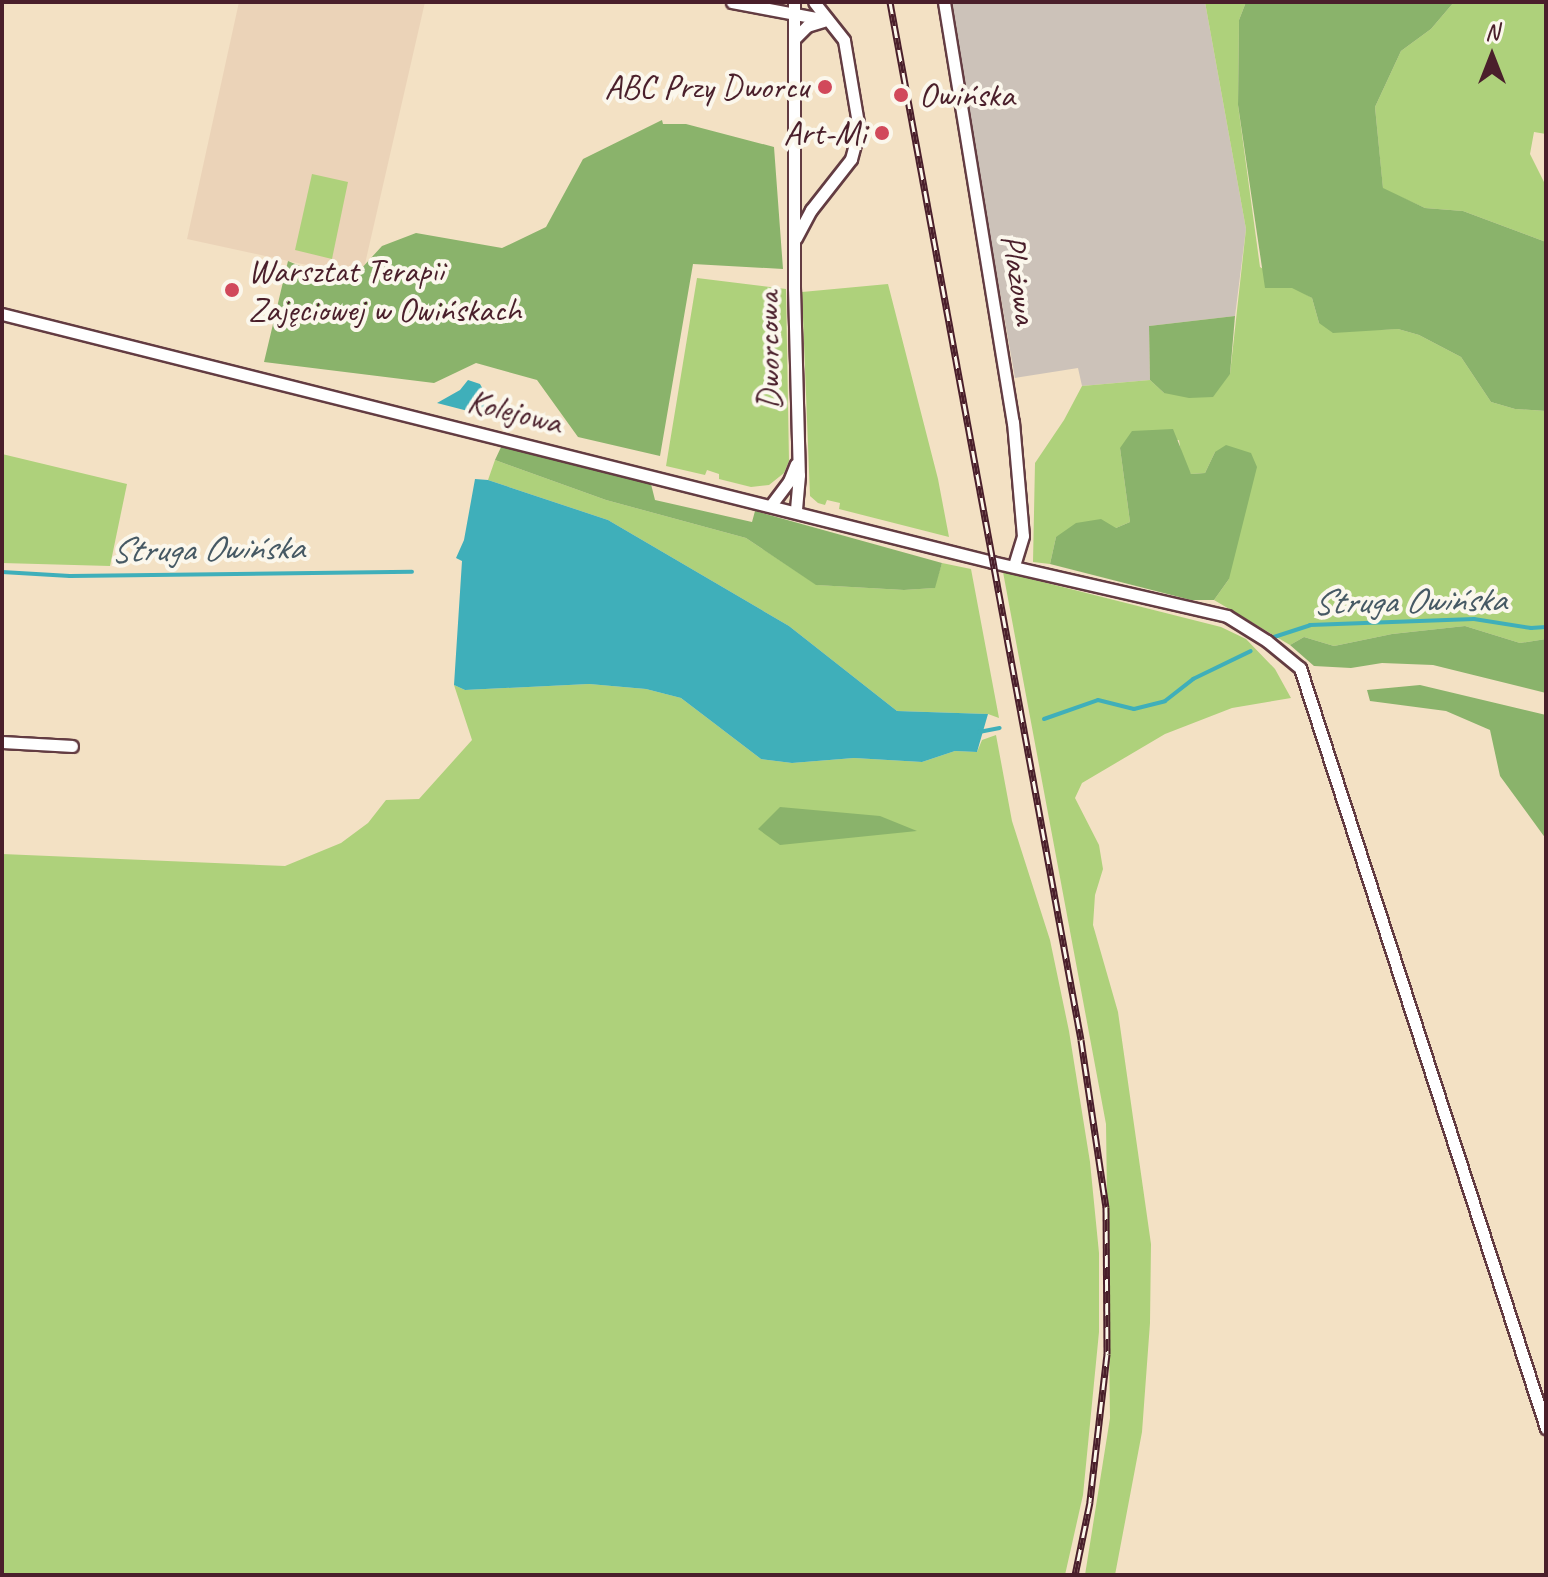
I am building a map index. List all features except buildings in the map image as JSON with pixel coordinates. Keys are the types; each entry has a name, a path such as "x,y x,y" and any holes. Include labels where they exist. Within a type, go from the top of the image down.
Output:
{"street":[{"path":"732,2 827,20"},
{"name":"Dworcowa","path":"794,2 796,512"},
{"name":"Dworcowa","path":"794,242 815,204 851,159 859,129 847,49 840,34 814,2"},
{"name":"Plażowa","path":"944,2 995,299 1016,445 1023,536 1014,566"},
{"path":"794,39 807,26 827,20"},
{"path":"795,195 805,203 815,204"},
{"name":"Kolejowa","path":"2,314 1014,566 1227,616 1300,668 1546,1428"},
{"name":"Dworcowa","path":"771,505 789,481 798,459"},
{"path":"2,742 72,746"}],"shaded area":[{"path":"239,2 425,2 362,277 187,239"},
{"path":"949,2 1205,2 1246,229 1235,316 1149,326 1150,380 1082,386 1078,368 1015,378"}],"green space":[{"path":"1205,2 1246,2 1239,20 1238,105 1260,267 1312,298 1319,323 1374,330 1398,329 1419,335 1461,357 1491,402 1515,409 1546,411 1546,639 1520,643 1465,626 1392,634 1334,646 1304,637 1290,645 1214,600 1229,579 1215,452 1205,473 1191,474 1182,459 1179,440 1120,448 1130,522 1116,528 1056,537 1050,564 1033,562 1035,463 1082,386 1150,380 1164,393 1230,374 1246,229"},
{"path":"1246,2 1454,2 1431,29 1401,51 1375,107 1383,188 1425,208 1463,211 1546,242 1546,411 1515,409 1491,402 1461,357 1419,335 1398,329 1333,333 1319,323 1312,298 1292,288 1265,288 1238,105 1239,20"},
{"path":"1454,2 1546,2 1546,134 1534,132 1530,154 1546,186 1546,242 1463,211 1425,208 1383,189 1375,107 1401,51 1431,29"},
{"path":"662,120 663,124 686,124 774,147 783,269 693,264 660,456 578,437 537,380 476,363 434,383 264,362 288,261 333,280 360,270 382,246 416,233 502,248 546,227 583,159"},
{"path":"312,174 348,182 332,259 295,250"},
{"path":"697,278 786,289 789,461 784,473 769,485 751,487 719,479 719,474 707,470 705,475 666,466"},
{"path":"888,284 938,479 949,537 839,509 840,503 827,500 825,505 818,503 810,496 802,292"},
{"path":"1235,316 1230,374 1213,397 1189,398 1164,393 1150,380 1149,326"},
{"path":"1173,429 1191,474 1205,473 1215,452 1226,445 1251,453 1257,467 1229,579 1214,600 1191,600 1050,564 1056,537 1076,523 1101,519 1116,528 1130,522 1120,448 1132,431"},
{"path":"502,445 650,480 655,500 752,522 755,511 942,563 935,588 904,590 816,585 746,538 606,500 495,460"},
{"path":"2,454 127,484 110,566 2,563"},
{"path":"495,460 606,500 746,538 817,585 904,590 934,588 942,563 971,569 999,718 988,714 897,711 789,626 608,520 488,480"},
{"path":"1003,572 1221,627 1246,639 1275,669 1291,698 1232,708 1165,734 1082,783 1075,798 1099,845 1103,869 1095,895 1093,925 1118,1012 1151,1244 1150,1323 1142,1432 1115,1575 1085,1575 1110,1418 1106,1124"},
{"path":"1465,626 1520,643 1546,639 1546,693 1433,665 1382,663 1351,668 1314,666 1290,645 1304,637 1334,646 1392,634"},
{"path":"589,684 646,689 681,698 761,759 792,763 854,758 922,762 955,751 977,752 982,740 996,735 1012,821 1050,940 1069,1031 1090,1162 1099,1253 1099,1332 1083,1495 1065,1575 2,1575 2,854 285,866 341,843 368,823 386,800 419,799 472,740 454,685 465,690"},
{"path":"1420,685 1546,715 1546,839 1500,776 1490,730 1446,711 1370,701 1367,690"},
{"path":"780,807 880,816 917,831 780,845 758,829"}],"water":[{"path":"468,380 480,384 499,419 481,414 476,406 468,411 437,403 460,390"},
{"path":"475,479 488,480 608,520 789,626 897,711 988,714 977,752 955,751 922,762 854,758 792,763 761,759 681,698 646,689 589,684 465,690 454,685 462,561 456,558 464,540"}],"waterway":[{"name":"Struga Owińska","path":"2,572 70,576 412,572"},
{"name":"Struga Owińska","path":"1274,637 1310,625 1474,619 1531,628 1546,627"},
{"path":"1044,719 1098,700 1134,709 1165,701 1193,679 1251,651"},
{"path":"979,732 1000,728"}],"railway":[{"path":"890,2 1081,1040 1106,1207 1107,1354 1090,1502 1075,1575"}],"place":[{"name":"ABC Przy Dworcu","path":"825,87"},
{"name":"Owińska","path":"901,95"},
{"name":"Art-Mi","path":"882,133"},
{"name":"Warsztat Terapii Zajęciowej w Owińskach","path":"232,290"}]}
